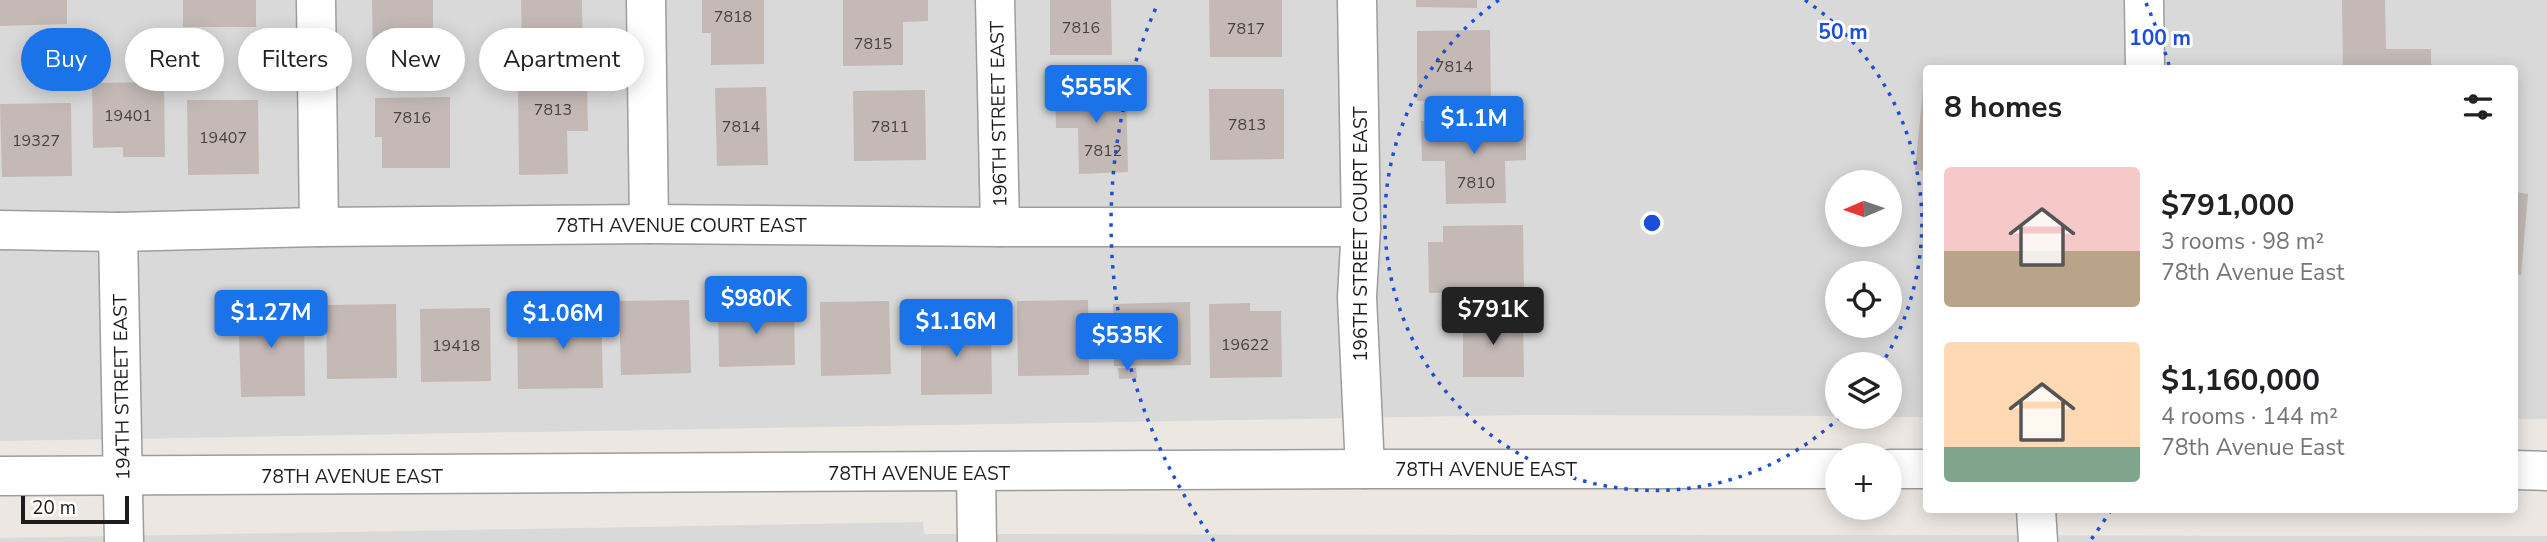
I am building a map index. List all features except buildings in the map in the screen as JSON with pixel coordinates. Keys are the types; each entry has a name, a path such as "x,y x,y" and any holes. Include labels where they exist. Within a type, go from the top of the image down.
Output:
{"street":[{"path":"316,0 319,227"},
{"path":"646,0 649,224"},
{"name":"196TH STREET EAST","path":"995,0 1000,227"},
{"name":"196TH STREET COURT EAST","path":"1357,0 1361,227 1357,298 1365,469"},
{"path":"2144,0 2145,65"},
{"name":"78TH AVENUE COURT EAST","path":"0,230 118,232 649,224 1361,227"},
{"name":"194TH STREET EAST","path":"118,232 124,542"},
{"name":"78TH AVENUE EAST","path":"0,476 1825,469"},
{"path":"1902,469 1923,469"},
{"path":"2518,470 2547,471"},
{"path":"976,472 977,542"},
{"path":"2036,513 2038,542"}],"shaded area":[{"path":"0,0 2547,0 2547,419 2518,419 2518,65 1923,65 1923,417 1902,417 1902,352 1825,352 1825,416 1532,415 0,441"},
{"path":"923,522 924,534 2547,536 2547,542 0,542 0,538"}]}
